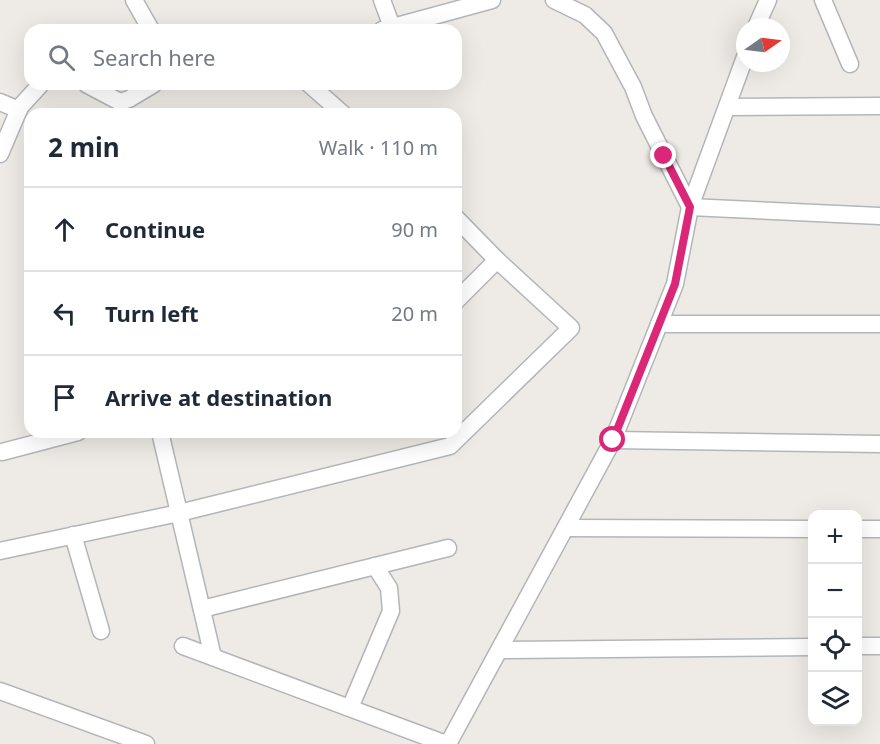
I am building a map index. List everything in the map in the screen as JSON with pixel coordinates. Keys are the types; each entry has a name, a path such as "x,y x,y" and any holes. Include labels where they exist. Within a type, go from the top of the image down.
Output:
{"street":[{"path":"134,0 148,24"},
{"path":"382,0 386,24"},
{"path":"405,24 492,0"},
{"path":"554,0 585,15 604,33 633,87 644,116 690,207"},
{"path":"760,18 768,0"},
{"path":"823,0 850,64"},
{"path":"183,646 447,744 501,650 613,440 675,284 690,207 740,72"},
{"path":"0,154 19,110 36,90"},
{"path":"97,90 120,102"},
{"path":"114,108 120,102 144,90"},
{"path":"316,90 336,108"},
{"path":"0,102 19,110"},
{"path":"727,107 880,106"},
{"path":"690,207 880,216"},
{"path":"462,224 497,260 571,327 462,434"},
{"path":"462,295 497,260"},
{"path":"659,324 880,324"},
{"path":"2,452 55,438"},
{"path":"161,438 213,657"},
{"path":"0,551 179,513 450,446 458,438"},
{"path":"613,440 880,444"},
{"path":"566,528 808,529"},
{"path":"862,529 880,529"},
{"path":"73,535 101,631"},
{"path":"202,609 448,549"},
{"path":"350,708 391,611 389,588 375,566"},
{"path":"862,646 880,646"},
{"path":"501,650 808,647"},
{"path":"0,691 146,744"}],"route":[{"path":"613,440 675,284 690,207 664,156"}]}
